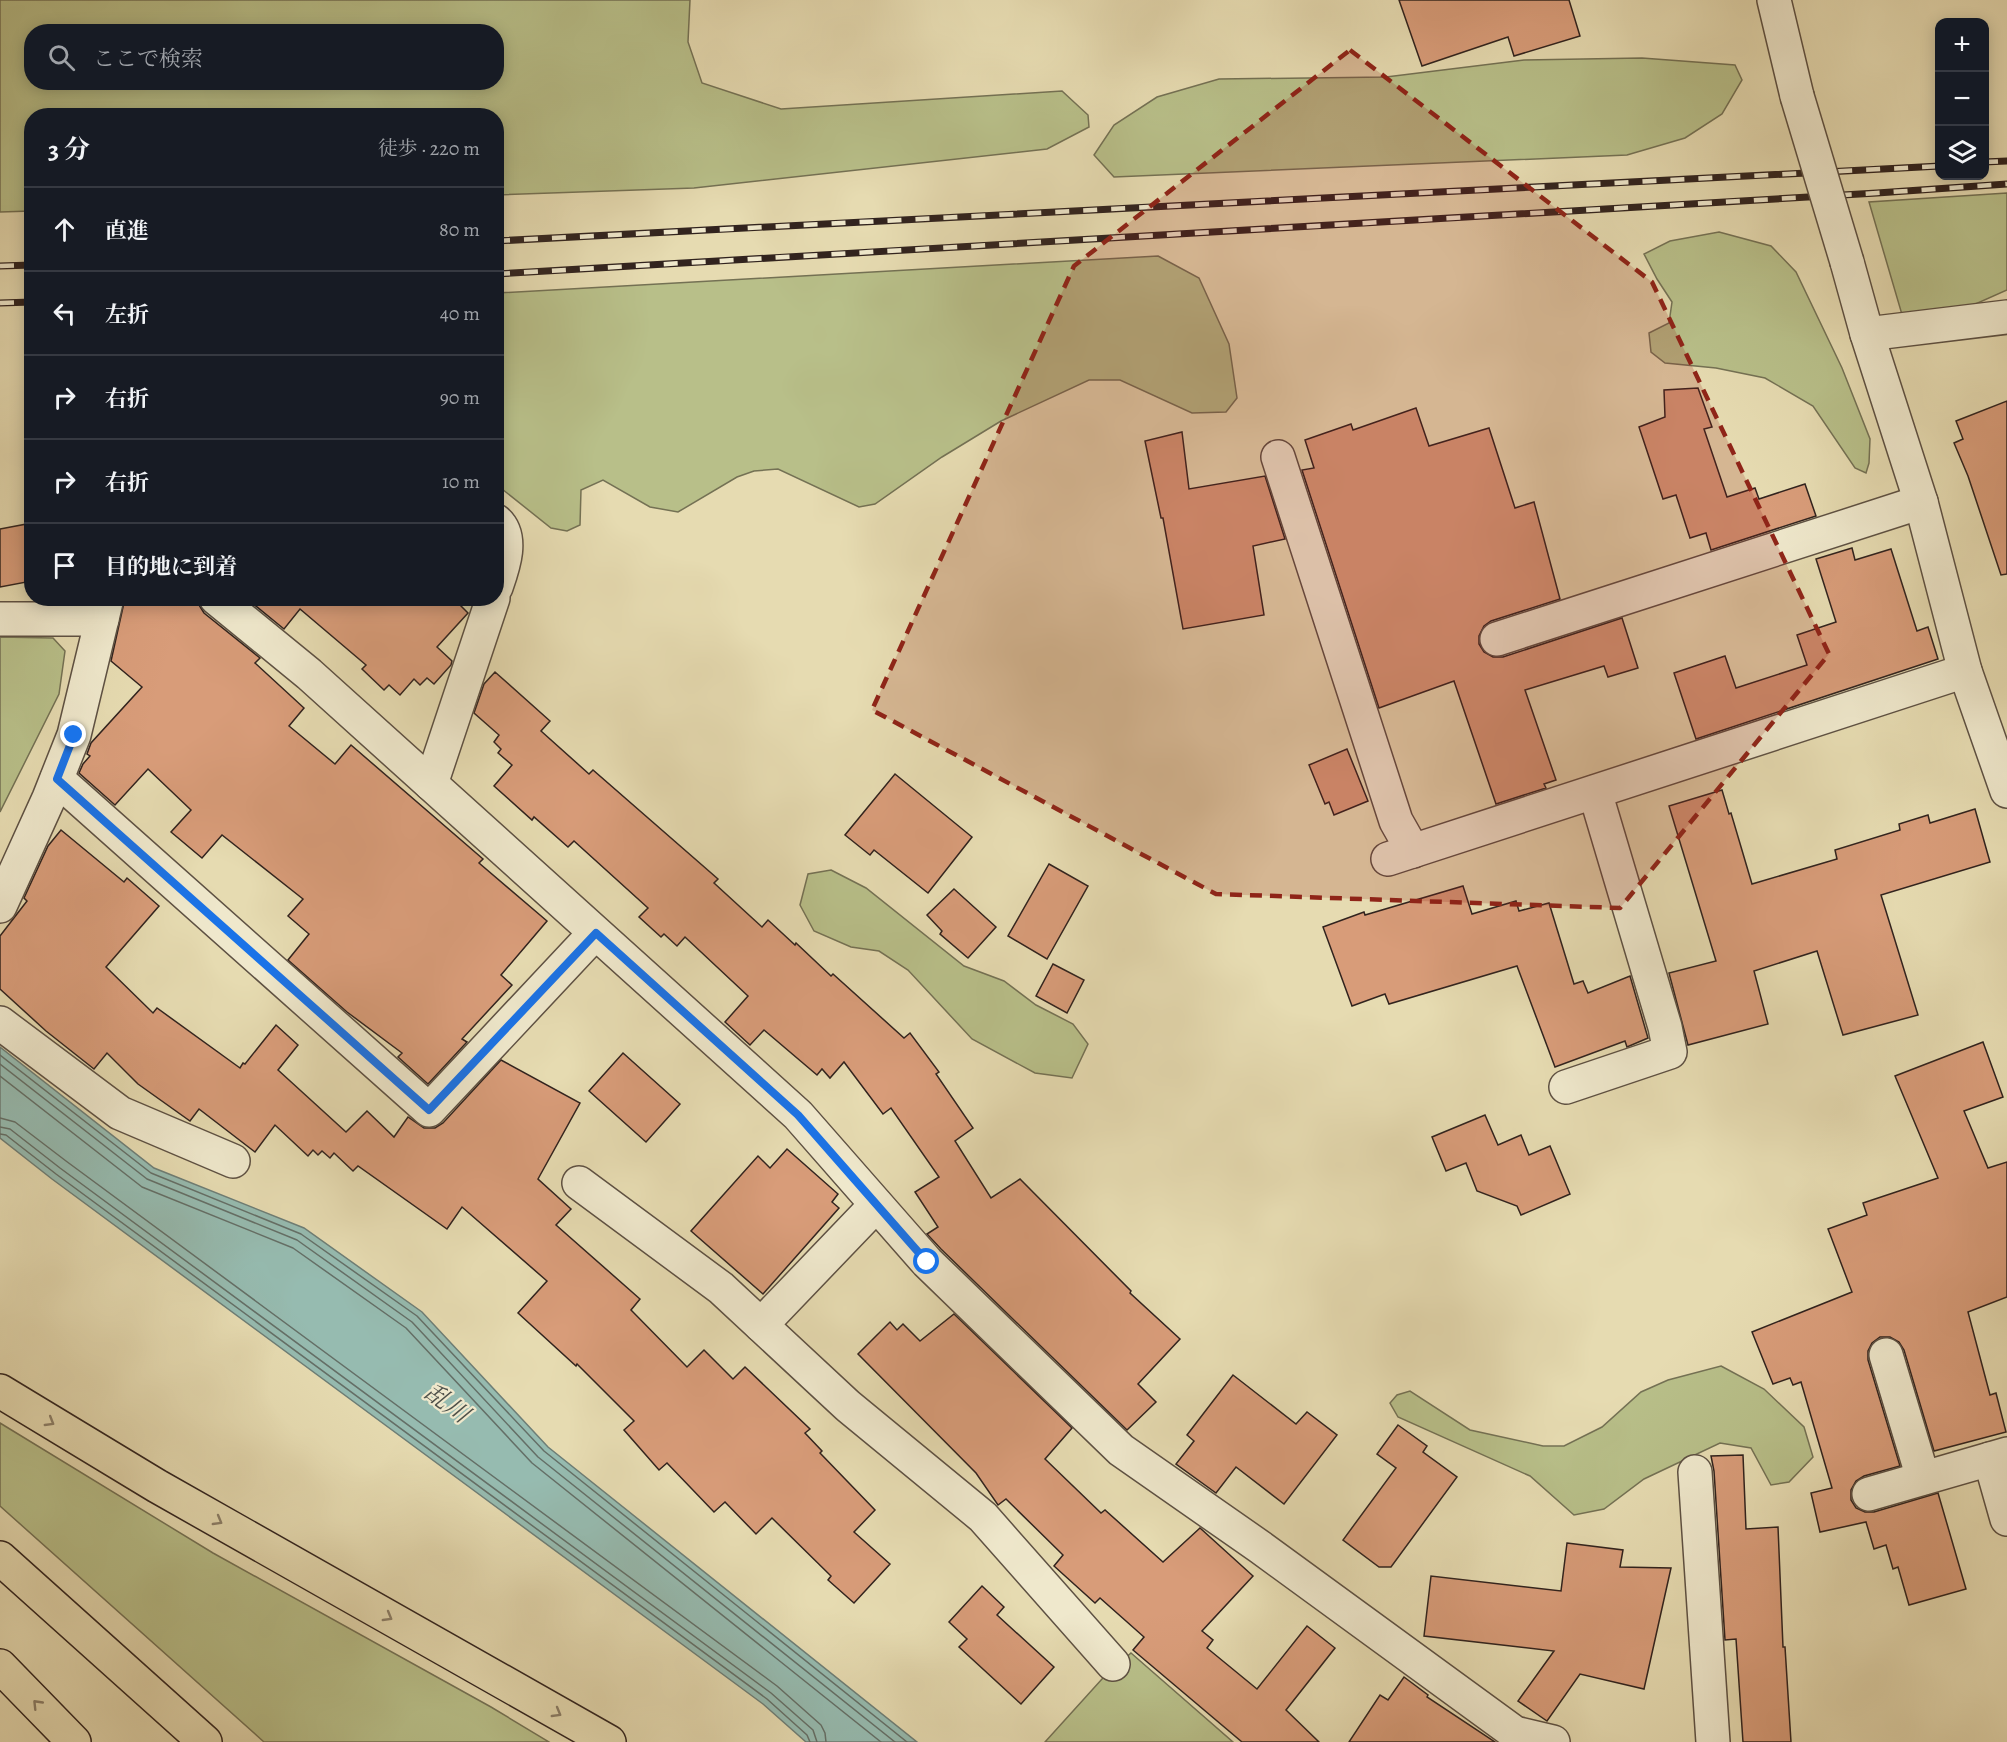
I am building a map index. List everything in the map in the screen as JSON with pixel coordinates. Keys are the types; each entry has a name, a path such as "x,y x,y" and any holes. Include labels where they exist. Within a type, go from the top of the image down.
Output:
{"highway":[{"path":"0,1391 157,1486 609,1742"},
{"path":"0,1558 206,1742"},
{"path":"0,1666 74,1742"}],"street":[{"path":"1774,0 1797,96 1867,334 1921,502 1965,671 2004,772"},
{"path":"1867,334 2007,318"},
{"path":"1278,457 1396,821 1401,855 1965,671"},
{"path":"1497,639 1921,502"},
{"path":"504,538 507,556 504,564"},
{"path":"226,606 309,674 798,1115 927,1262 1121,1450 1260,1546 1515,1734 1553,1742"},
{"path":"431,784 490,606"},
{"path":"0,619 105,609 74,735 57,779 0,906"},
{"path":"57,779 429,1110 596,933"},
{"path":"1566,1088 1670,1052 1665,1027 1595,792"},
{"path":"0,1023 120,1113 232,1161"},
{"path":"579,1183 721,1288 848,1406 983,1517 1113,1664"},
{"path":"761,1325 876,1204"},
{"path":"1886,1355 1923,1478"},
{"path":"1869,1494 1999,1457 2007,1519"},
{"path":"1695,1472 1713,1742"}],"highlighted area":[{"path":"1350,50 1652,282 1829,654 1620,908 1216,894 872,710 1074,266"}],"green space":[{"path":"0,0 690,0 688,42 702,83 781,109 1062,91 1088,115 1089,127 1047,149 694,188 504,195 504,108 24,108 24,211 0,212"},
{"path":"1642,58 1735,65 1742,80 1722,114 1685,138 1627,155 1114,177 1094,155 1114,125 1157,97 1219,79 1386,77 1524,60"},
{"path":"2007,193 2007,290 1962,310 1903,318 1869,202"},
{"path":"1719,232 1771,246 1796,272 1842,368 1870,439 1869,463 1866,473 1855,468 1813,406 1765,378 1716,368 1665,363 1651,352 1649,333 1669,323 1672,302 1644,254 1670,241"},
{"path":"1158,256 1199,278 1229,344 1237,398 1226,412 1192,413 1120,380 1089,380 1001,421 942,457 875,504 859,507 778,469 754,471 737,477 678,512 650,507 603,480 581,490 580,525 567,531 551,528 504,491 504,293"},
{"path":"0,637 53,638 65,651 59,694 0,812"},
{"path":"831,870 866,888 964,966 1004,981 1036,1005 1073,1024 1088,1044 1072,1078 1035,1073 972,1039 908,970 879,951 851,947 814,931 800,905 808,874"},
{"path":"1721,1366 1764,1389 1804,1427 1813,1457 1789,1482 1771,1485 1751,1448 1720,1443 1644,1479 1604,1509 1574,1515 1530,1476 1398,1417 1390,1403 1397,1395 1410,1391 1470,1430 1543,1446 1564,1446 1602,1427 1641,1392 1668,1380"},
{"path":"0,1423 213,1553 491,1707 549,1742 264,1742 0,1506"},
{"path":"1131,1653 1233,1742 1045,1742 1102,1679"}],"water":[{"name":"乱川","path":"0,1047 154,1168 304,1228 422,1312 548,1447 917,1742 806,1742 763,1704 52,1179 0,1138"}],"building":[{"path":"1399,0 1569,0 1580,36 1514,56 1508,37 1422,66"},
{"path":"1698,388 1712,427 1704,429 1727,497 1755,488 1759,499 1805,484 1816,516 1711,550 1706,533 1690,538 1676,495 1663,499 1639,427 1665,417 1664,390"},
{"path":"2007,401 2007,574 2001,575 1968,476 1954,443 1963,439 1956,421"},
{"path":"1416,408 1429,446 1489,428 1515,508 1534,502 1560,599 1491,621 1484,626 1479,636 1479,644 1484,652 1493,657 1503,657 1622,618 1638,668 1608,677 1604,666 1525,690 1556,780 1544,784 1546,788 1496,804 1454,681 1379,708 1302,470 1314,468 1305,440 1351,424 1353,430"},
{"path":"1182,432 1189,489 1265,476 1285,539 1253,546 1264,615 1183,629 1163,518 1161,518 1145,441"},
{"path":"24,524 24,582 0,587 0,529"},
{"path":"1852,548 1855,560 1891,549 1917,631 1928,627 1938,659 1696,739 1674,673 1725,656 1736,688 1807,665 1797,635 1836,622 1816,559"},
{"path":"123,606 200,606 204,613 260,658 255,663 304,708 289,726 335,764 351,745 483,859 479,863 547,921 501,975 512,985 462,1039 467,1042 428,1084 398,1057 402,1053 347,1012 288,960 309,934 288,916 303,899 222,835 202,858 171,832 191,810 148,769 115,805 79,773 90,756 87,754 91,743 142,687 111,661"},
{"path":"256,606 461,606 468,613 437,647 452,661 451,665 434,684 427,678 420,685 414,679 400,695 389,685 384,690 362,669 366,665 300,609 284,629"},
{"path":"495,672 550,721 541,731 589,774 593,770 718,879 714,883 762,927 768,920 831,976 833,974 904,1038 910,1033 939,1072 936,1074 973,1128 955,1141 991,1198 1020,1179 1131,1291 1130,1293 1180,1339 1138,1384 1156,1402 1127,1430 927,1234 938,1227 915,1192 939,1177 891,1108 883,1114 844,1062 830,1078 822,1069 817,1075 764,1030 750,1045 725,1022 748,996 685,937 677,946 664,934 661,937 639,917 648,908 574,841 568,847 534,817 532,820 494,786 512,765 498,753 501,749 494,742 499,735 474,713 484,684"},
{"path":"1347,749 1368,801 1334,815 1329,802 1325,804 1309,765"},
{"path":"895,774 972,837 928,893 874,850 870,855 845,835"},
{"path":"1722,790 1752,884 1837,859 1835,850 1900,830 1899,824 1928,815 1930,823 1975,809 1990,862 1881,895 1918,1015 1843,1035 1817,951 1754,971 1768,1024 1688,1045 1669,973 1716,961 1669,806"},
{"path":"61,830 124,882 127,878 159,906 106,967 153,1013 157,1008 240,1068 276,1025 298,1045 278,1070 346,1132 367,1111 394,1137 408,1117 424,1128 435,1128 443,1123 501,1060 580,1103 538,1179 571,1209 556,1225 640,1299 631,1310 687,1367 704,1350 733,1379 745,1367 810,1429 805,1433 822,1451 820,1453 875,1510 854,1532 890,1564 854,1603 828,1580 831,1576 772,1518 756,1534 725,1502 714,1512 667,1463 659,1470 624,1430 634,1421 577,1364 576,1366 518,1313 547,1281 462,1207 447,1229 358,1166 353,1171 334,1153 330,1158 322,1151 318,1155 313,1150 308,1156 275,1125 255,1152 199,1109 190,1121 138,1084 107,1053 94,1069 46,1031 0,989 0,936 27,901 24,898 48,846"},
{"path":"1049,864 1088,886 1047,959 1008,936"},
{"path":"1463,886 1472,914 1516,901 1519,911 1549,903 1574,984 1583,981 1588,993 1630,976 1648,1038 1627,1047 1625,1041 1555,1067 1517,966 1389,1004 1385,994 1352,1006 1323,927 1364,912 1365,915"},
{"path":"954,889 996,927 968,958 940,934 942,931 927,915"},
{"path":"1053,964 1084,980 1067,1013 1036,996"},
{"path":"1983,1042 2003,1097 1964,1111 1988,1168 2007,1162 2007,1297 1968,1312 1990,1395 1996,1393 2006,1432 1934,1451 1904,1350 1899,1342 1890,1337 1880,1337 1872,1343 1868,1351 1868,1360 1900,1466 1864,1476 1856,1481 1851,1490 1851,1500 1856,1508 1865,1512 1874,1512 1938,1493 1966,1589 1909,1605 1898,1567 1893,1569 1886,1545 1874,1549 1866,1522 1820,1532 1811,1493 1832,1488 1801,1382 1793,1385 1790,1378 1773,1384 1752,1332 1852,1292 1828,1229 1867,1215 1863,1203 1938,1178 1895,1076"},
{"path":"623,1053 680,1104 646,1142 589,1091"},
{"path":"1485,1115 1498,1145 1521,1135 1529,1155 1550,1146 1570,1194 1521,1215 1517,1206 1477,1191 1466,1163 1446,1171 1432,1137"},
{"path":"787,1149 838,1194 832,1202 839,1208 763,1294 691,1231 758,1156 770,1168"},
{"path":"954,1314 1072,1428 1045,1459 1101,1513 1105,1510 1163,1562 1200,1528 1253,1576 1202,1631 1213,1640 1207,1648 1257,1689 1307,1626 1335,1648 1286,1710 1319,1742 1242,1742 1133,1650 1144,1637 1100,1598 1095,1603 1054,1566 1063,1555 1006,1499 998,1505 976,1473 858,1354 890,1322 897,1330 903,1324 920,1341"},
{"path":"1233,1375 1296,1424 1307,1412 1337,1435 1284,1504 1236,1467 1216,1493 1176,1464 1194,1441 1187,1435"},
{"path":"1398,1425 1427,1446 1423,1452 1457,1477 1391,1567 1379,1567 1343,1540 1396,1468 1377,1454"},
{"path":"1743,1455 1746,1529 1778,1527 1783,1647 1785,1647 1791,1742 1743,1742 1736,1639 1725,1640 1714,1471 1711,1456"},
{"path":"1567,1543 1623,1550 1620,1567 1671,1568 1644,1689 1580,1674 1547,1721 1518,1701 1554,1651 1424,1636 1431,1576 1561,1591"},
{"path":"982,1586 1004,1607 997,1615 1054,1667 1021,1704 959,1647 967,1639 949,1622"},
{"path":"1404,1677 1428,1695 1427,1697 1495,1742 1349,1742 1380,1695 1388,1700"}],"railway":[{"path":"1989,162 2007,161"},
{"path":"504,241 1935,166"},
{"path":"504,274 2007,184"},
{"path":"0,266 24,265"},
{"path":"0,303 24,302"}],"route":[{"path":"74,735 57,779 429,1110 596,933 798,1115 927,1262"}]}
